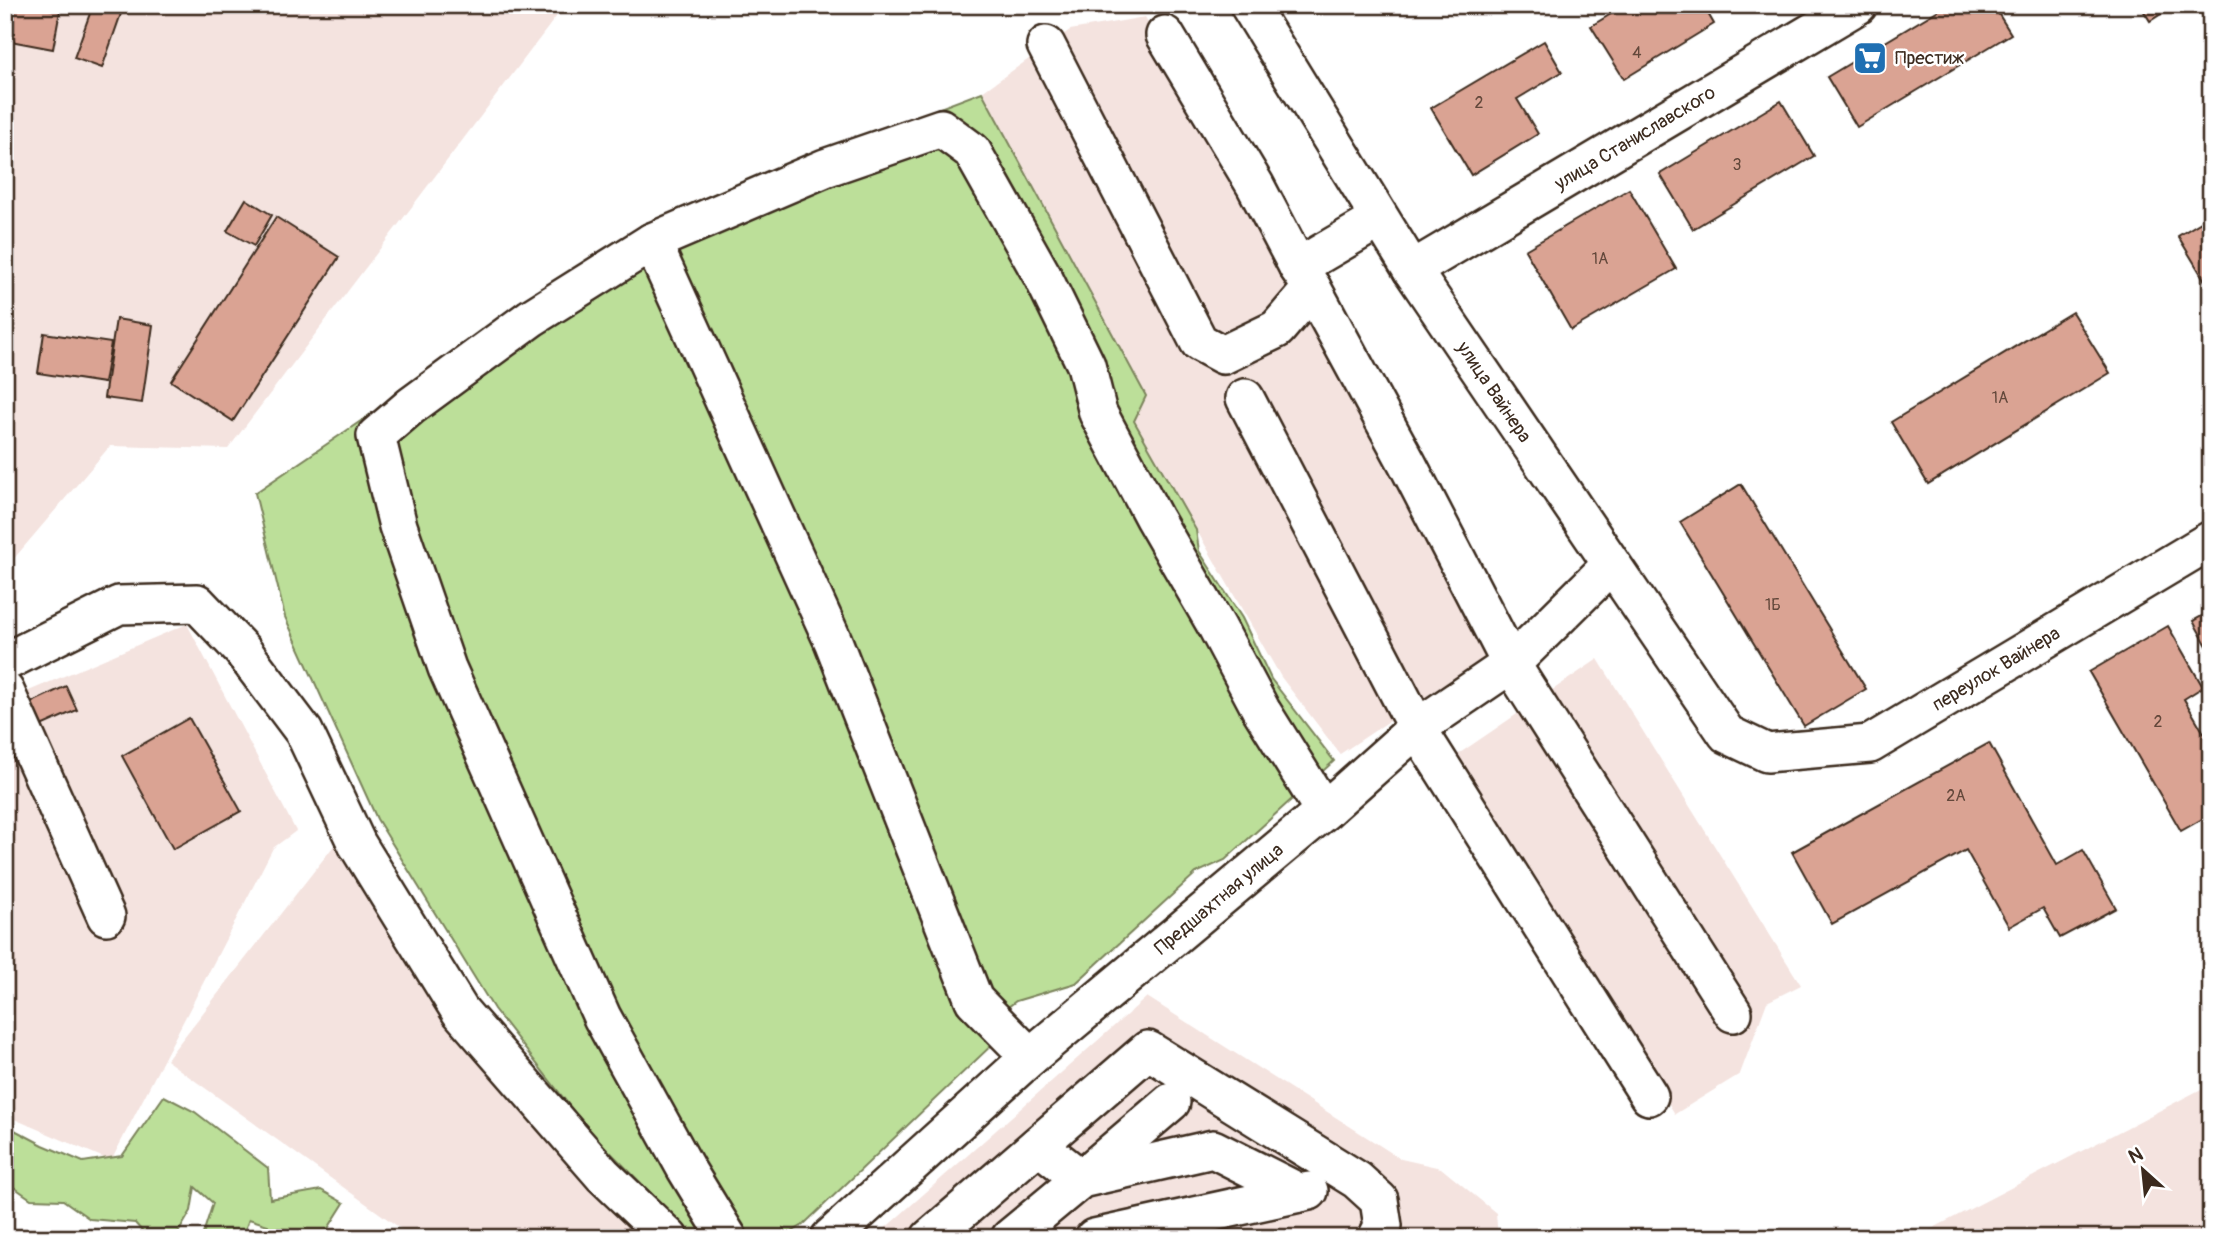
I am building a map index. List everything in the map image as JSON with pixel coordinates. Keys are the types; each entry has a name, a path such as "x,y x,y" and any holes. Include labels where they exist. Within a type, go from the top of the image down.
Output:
{"street":[{"name":"улица Вайнера","path":"1249,5 1412,270 1727,734 1767,753"},
{"name":"улица Станиславского","path":"1412,270 1858,5"},
{"path":"1165,35 1255,185 1407,463 1511,664 1733,1013"},
{"path":"1046,45 1199,342 1223,355 1277,329 1305,277 1380,219"},
{"path":"728,1238 699,1192 602,1017 447,668 398,526 376,436 411,406 531,318 652,242 825,168 941,128 972,151 1043,276 1086,365 1098,413 1261,710 1324,811"},
{"path":"652,242 833,641 974,1000 1030,1057"},
{"path":"1245,398 1416,728 1649,1096"},
{"name":"переулок Вайнера","path":"1767,753 1870,744 2211,540"},
{"name":"Предшахтная улица","path":"830,1238 1030,1057 1324,811 1416,728 1511,664 1611,565"},
{"path":"5,662 119,605 197,603 242,650 304,732 357,844 460,1011 603,1175 669,1238"},
{"path":"5,691 106,916"},
{"path":"930,1238 1148,1050 1357,1180 1379,1200 1383,1226 1377,1238"},
{"path":"1010,1238 1171,1102"},
{"path":"1081,1179 1213,1149 1267,1124"},
{"path":"1038,1145 1081,1179"},
{"path":"1213,1149 1300,1193"},
{"path":"1094,1238 1357,1180"},
{"path":"967,1206 1003,1238"}],"shaded area":[{"path":"5,5 565,5 228,449 110,446 5,569"},
{"path":"1145,17 1321,319 1497,649 1340,754 1281,677 1134,421 1146,396 982,92 1070,30"},
{"path":"187,624 296,831 273,848 111,1161 5,1115 5,701"},
{"path":"1598,659 1801,985 1767,1002 1740,1074 1675,1114 1454,757"},
{"path":"336,843 368,872 663,1238 414,1238 166,1060"},
{"path":"1147,997 1401,1159 1441,1168 1496,1213 1498,1238 874,1238"},
{"path":"2211,1084 2211,1238 1914,1238"}],"green space":[{"path":"982,92 1146,396 1134,421 1196,530 1199,551 1242,618 1271,679 1334,761 1225,860 1196,873 1076,983 1016,1001 991,1020 994,1043 803,1225 782,1238 696,1238 590,1132 494,1009 377,819 285,617 255,493 630,238 742,183"},
{"path":"164,1096 195,1112 268,1168 270,1199 321,1190 344,1203 322,1238 271,1238 268,1225 249,1219 242,1238 205,1238 203,1234 213,1203 195,1187 191,1211 175,1238 148,1238 135,1223 90,1219 63,1200 31,1199 5,1181 5,1125 83,1162 122,1156"}],"building":[{"path":"5,5 25,5 60,11 53,49 5,40"},
{"path":"93,5 124,5 102,68 74,58"},
{"path":"1626,5 1703,5 1714,24 1624,79 1591,26"},
{"path":"1947,5 1993,5 2011,34 1857,127 1827,77"},
{"path":"2140,5 2175,5 2150,21"},
{"path":"1544,41 1562,72 1517,99 1538,134 1471,175 1431,108"},
{"path":"1781,101 1814,156 1693,229 1660,174"},
{"path":"1629,189 1676,269 1571,330 1525,250"},
{"path":"246,199 272,215 254,246 227,231"},
{"path":"2211,216 2211,291 2178,236"},
{"path":"276,217 339,257 233,421 171,381"},
{"path":"2072,312 2110,373 1928,484 1891,422"},
{"path":"116,319 153,325 142,403 104,398"},
{"path":"44,333 111,343 104,383 38,373"},
{"path":"1741,484 1866,689 1804,726 1680,522"},
{"path":"2211,611 2211,653 2193,621"},
{"path":"2168,626 2203,687 2184,699 2211,745 2211,814 2181,831 2089,672"},
{"path":"66,686 77,710 41,726 30,703"},
{"path":"189,718 241,811 173,849 122,756"},
{"path":"1989,743 2057,865 2083,850 2116,908 2060,938 2043,908 2009,927 1966,850 1832,924 1792,852"}],"place":[{"name":"Престиж","path":"1870,58"}]}
